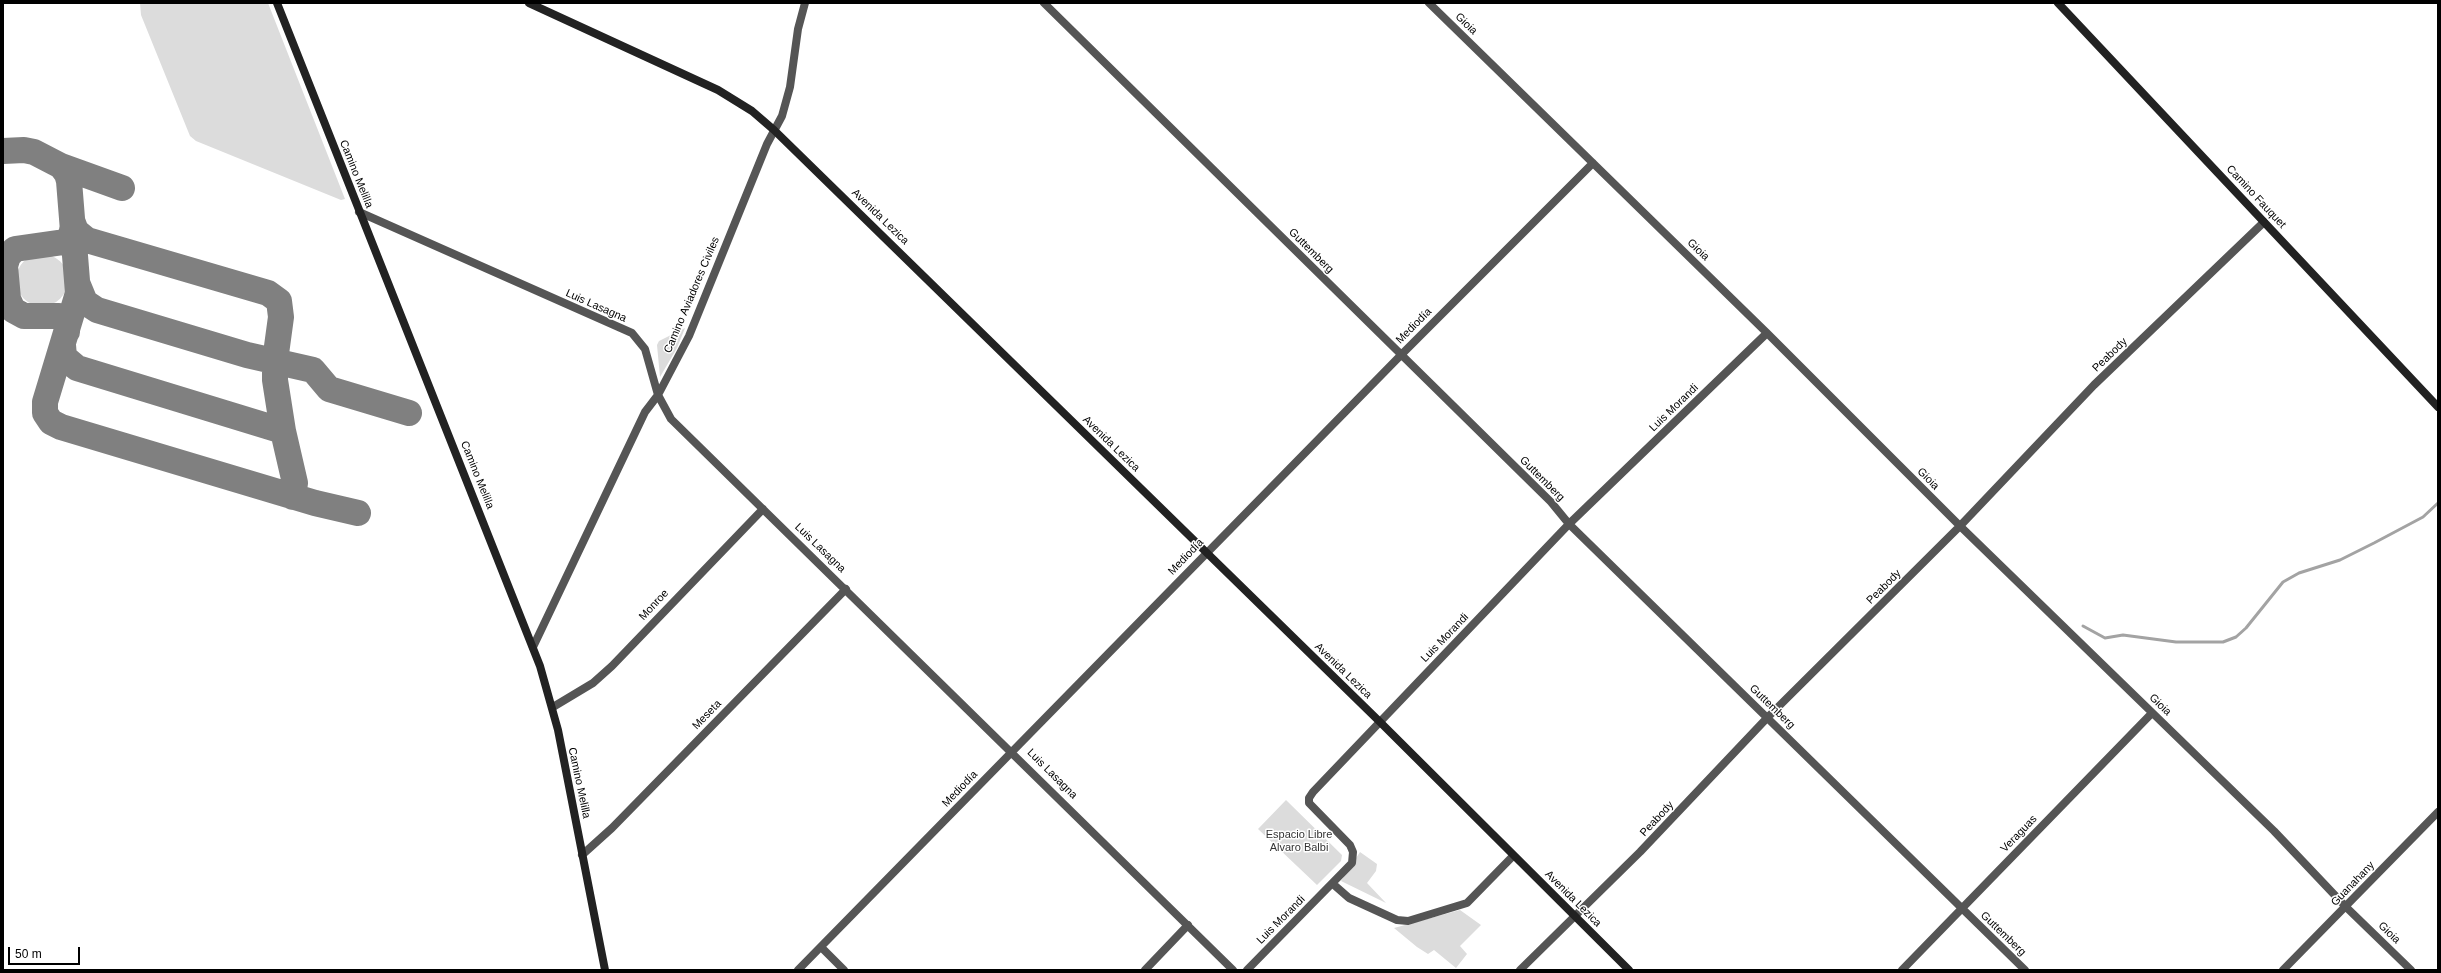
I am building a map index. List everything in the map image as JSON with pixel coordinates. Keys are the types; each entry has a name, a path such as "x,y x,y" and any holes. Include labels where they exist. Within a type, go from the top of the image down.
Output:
{"street":[{"name":"Camino Melilla","path":"277,3 533,646 553,706 605,970"},
{"name":"Avenida Lezica","path":"529,3 718,90 752,111 774,130 1380,722 1629,970"},
{"name":"Camino Aviadores Civiles","path":"533,646 645,412 658,395 689,336 774,130 782,116 790,87 798,29 805,3"},
{"name":"Guttemberg","path":"1044,3 1551,502 1569,524 2025,970"},
{"name":"Gioia","path":"1429,3 1766,333 1960,526 2274,831 2346,907 2411,970"},
{"name":"Camino Fauquet","path":"2058,3 2438,407"},
{"name":"Mediodía","path":"798,970 1206,552 1593,163"},
{"name":"Luis Lasagna","path":"359,212 632,333 645,349 658,395 672,419 1012,751 1233,970"},
{"name":"Peabody","path":"1520,970 1640,852 1767,718 1960,526 2094,385 2264,222"},
{"name":"Luis Morandi","path":"1247,970 1352,863 1354,852 1309,803 1309,798 1569,524 1766,333"},
{"name":"Monroe","path":"553,706 593,683 612,666 763,508"},
{"name":"Meseta","path":"582,855 612,828 846,589"},
{"name":"Veraguas","path":"1902,970 2152,713"},
{"name":"Guanahany","path":"2283,970 2438,812"},
{"path":"1333,884 1349,898 1397,920 1408,921 1467,903 1513,856"},
{"path":"1144,970 1188,925"},
{"path":"821,947 844,970"}],"green space":[{"path":"140,3 268,3 345,199 341,200 196,141 190,136 141,15"},
{"path":"37,254 47,254 57,258 64,265 68,275 68,285 64,295 57,302 47,306 37,306 27,302 20,295 16,285 16,275 20,265 27,258"},
{"path":"685,328 677,348 660,377 657,345 659,341"},
{"name":"Espacio Libre Alvaro Balbi","path":"1286,800 1342,855 1341,861 1317,885 1258,829"},
{"path":"1360,852 1377,864 1376,871 1367,883 1386,903 1341,881"},
{"path":"1460,910 1481,925 1460,946 1467,954 1456,968 1434,950 1428,954 1417,947 1394,928"}],"waterway":[{"path":"2083,626 2105,638 2123,635 2176,642 2223,642 2236,637 2246,628 2283,582 2299,573 2340,560 2374,543 2423,517 2438,503"}],"taxiway":[{"path":"3,151 24,150 34,152 61,166 67,174 69,181 78,293 45,402 45,413 51,422 61,427 315,503 358,513"},
{"path":"61,166 122,188"},
{"path":"73,223 76,231 87,240 268,293 279,301 281,317 275,361 275,380 283,431 295,483 293,497"},
{"path":"67,332 66,324 59,316 24,316 13,310 8,299 5,266 8,256 15,249 64,242 71,236 73,225"},
{"path":"78,285 85,302 97,310 247,355 313,370 329,389 409,413"},
{"path":"63,345 64,357 77,368 283,431"}]}
